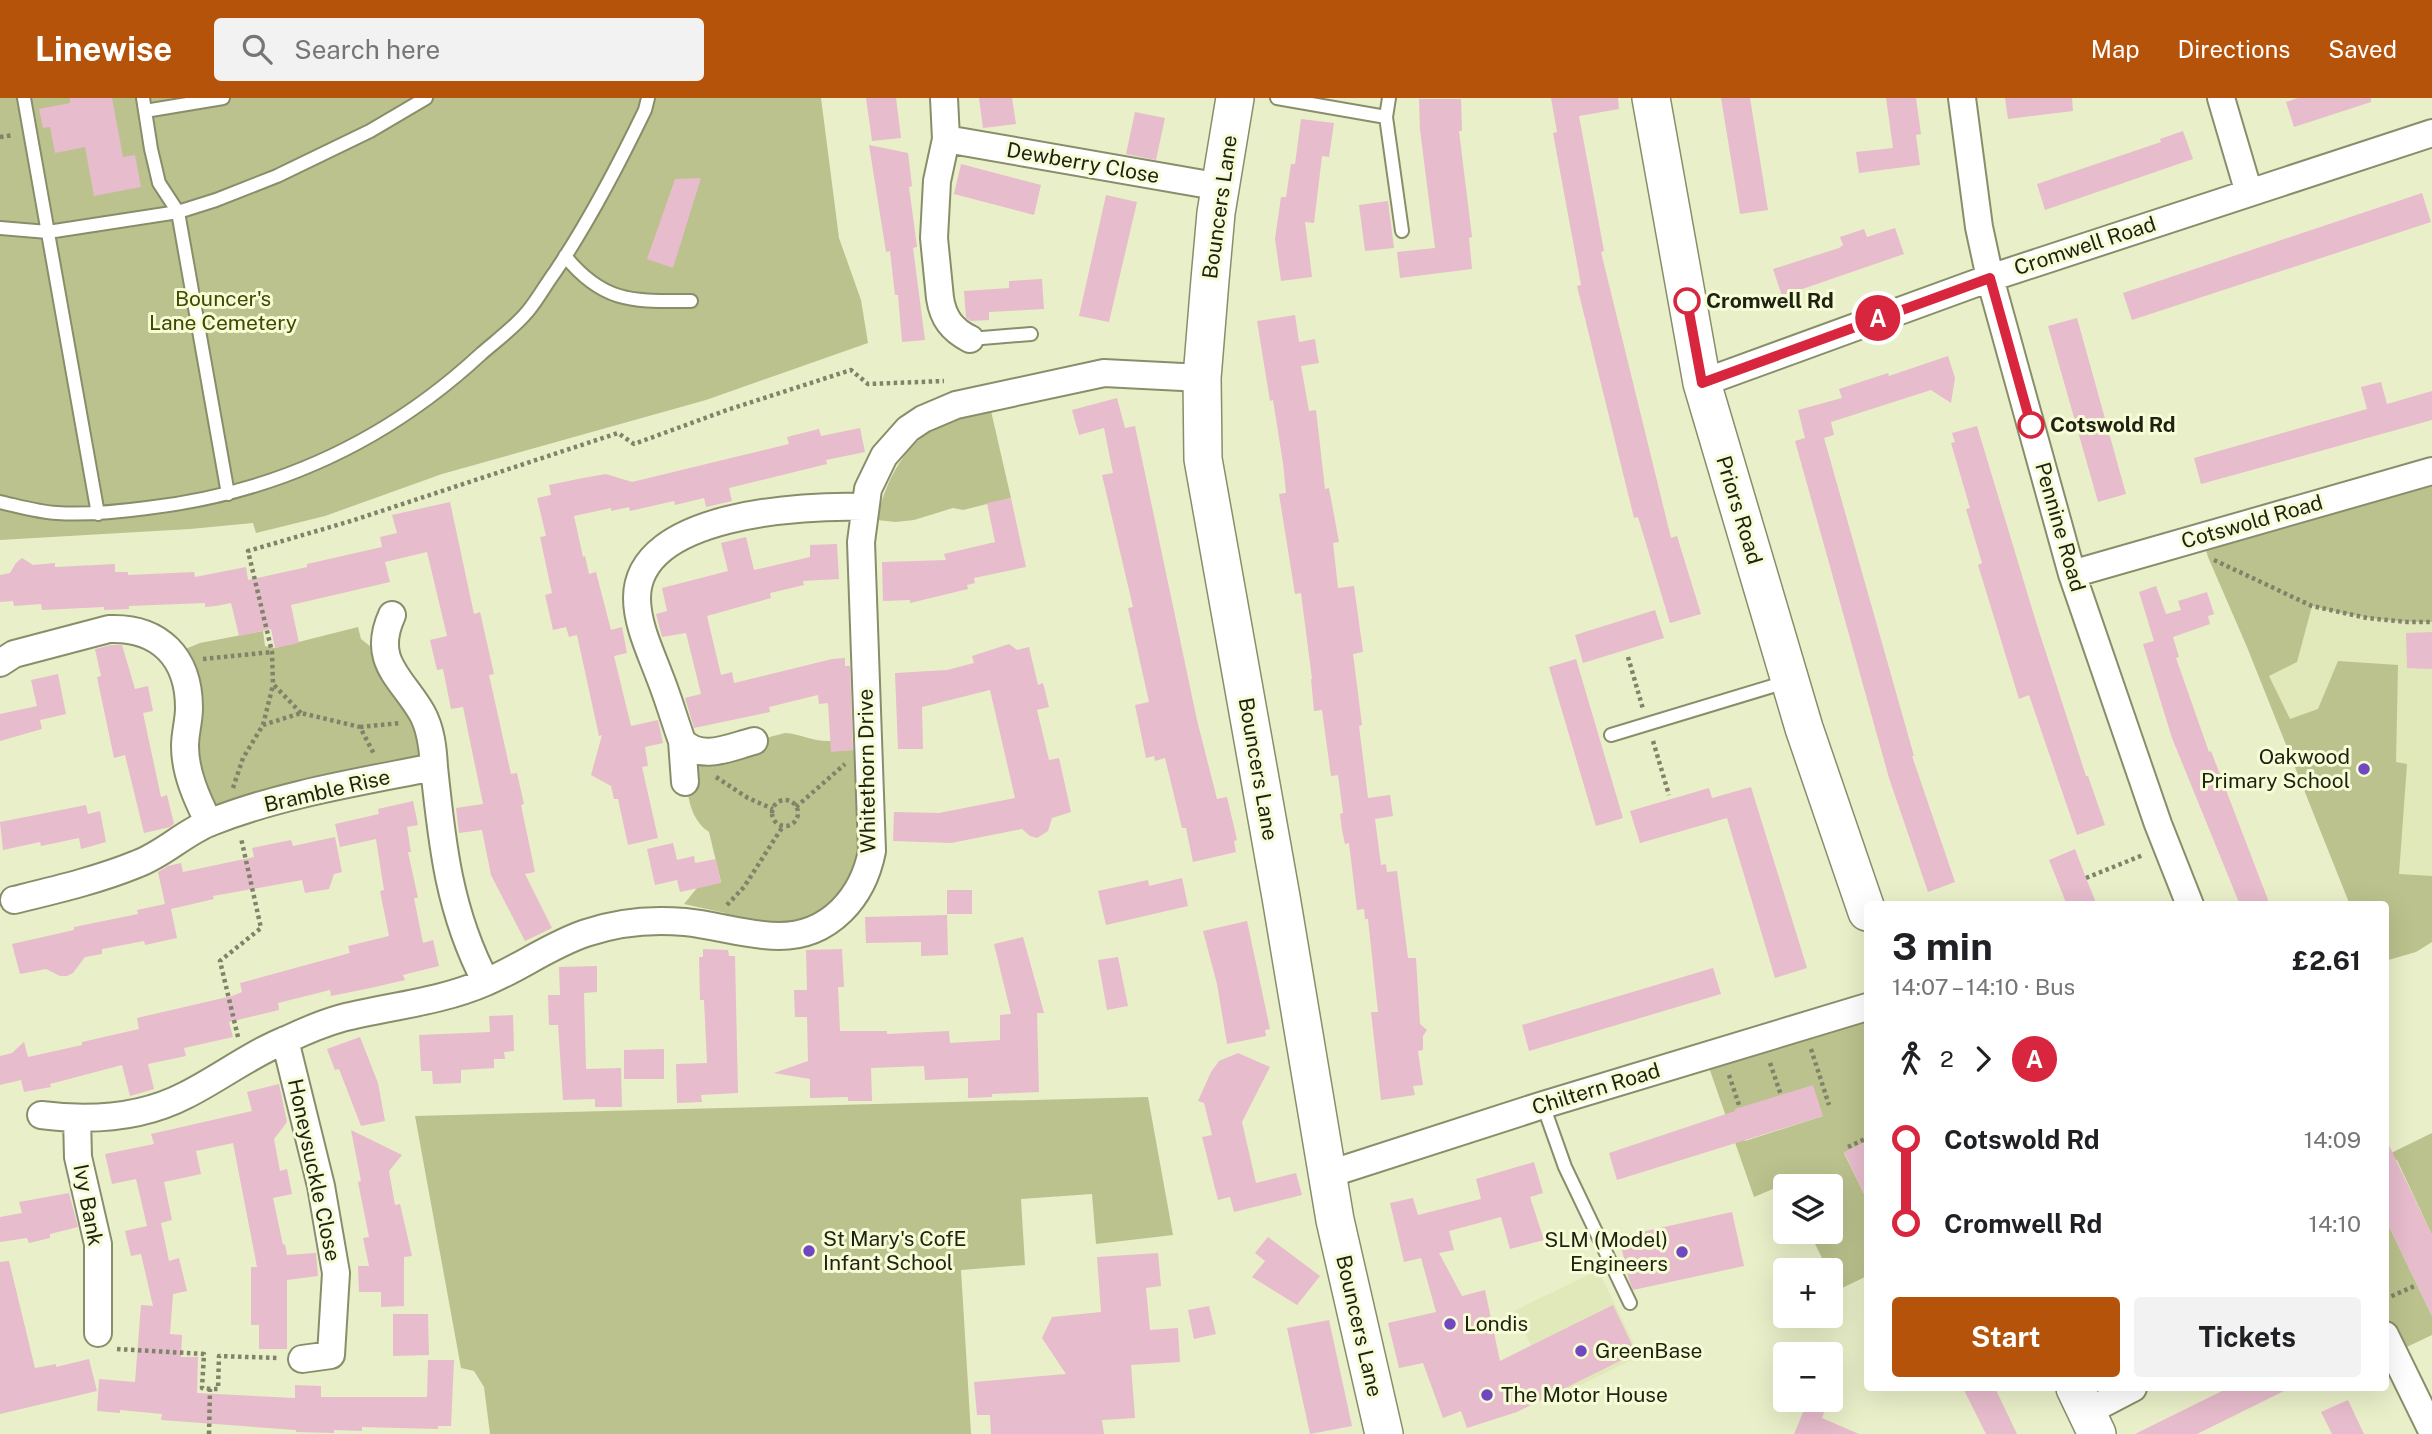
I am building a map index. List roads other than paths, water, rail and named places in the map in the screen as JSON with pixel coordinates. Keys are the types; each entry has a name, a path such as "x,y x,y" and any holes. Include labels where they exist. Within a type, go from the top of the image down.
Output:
{"street":[{"path":"944,98 946,139 937,181 934,238 941,307 950,324 970,339"},
{"name":"Bouncers Lane","path":"1235,98 1211,267 1202,378 1203,459 1281,897 1326,1175 1384,1434"},
{"name":"Priors Road","path":"1651,98 1702,383 1804,728 1864,903"},
{"name":"Pennine Road","path":"1962,98 1979,227 1990,278 2072,574 2112,693 2188,901"},
{"path":"2221,98 2249,193"},
{"name":"Cromwell Road","path":"1702,383 1990,278 2432,133"},
{"name":"Dewberry Close","path":"946,139 1221,187"},
{"name":"Whitethorn Drive","path":"41,1115 77,1118 127,1114 155,1107 183,1097 285,1040 340,1019 420,1003 485,982 566,940 609,927 660,921 688,922 764,935 797,934 827,922 853,899 862,883 872,851 861,542 868,489 884,456 908,429 939,411 1104,373 1202,378"},
{"name":"Cotswold Road","path":"2072,574 2432,471"},
{"path":"685,782 692,747 651,654 638,607 639,585 651,559 662,547 676,539 737,519 800,508 864,507"},
{"path":"392,615 384,638 388,663 422,714 431,741 453,900 471,955 485,982"},
{"path":"0,663 14,654 109,629 141,632 155,638 180,664 187,684 185,746 188,768 209,822"},
{"path":"692,747 754,741"},
{"name":"Bramble Rise","path":"14,900 67,887 139,864 209,822 318,791 434,767"},
{"name":"Chiltern Road","path":"1326,1175 1543,1105 1864,1008"},
{"name":"Honeysuckle Close","path":"285,1040 321,1185 336,1273 331,1354 303,1359"},
{"name":"Ivy Bank","path":"77,1118 78,1157 98,1244 98,1333"},
{"path":"2389,1343 2432,1431"},
{"path":"2086,1411 2127,1391"}],"lane":[{"path":"24,98 98,514"},
{"path":"223,98 144,105 159,183 178,212 228,494"},
{"path":"0,228 48,232 178,212 277,176 370,131 426,98"},
{"path":"0,502 54,513 98,514 171,505 228,494 313,467 356,445 413,410 467,367 527,312 608,186 645,110 648,98"},
{"path":"1278,98 1386,117"},
{"path":"1389,98 1386,117 1402,231"},
{"path":"565,256 587,281 605,292 649,301 691,301"},
{"path":"970,339 1031,334"},
{"path":"1611,735 1790,681"},
{"path":"1543,1105 1565,1167 1630,1303"}],"place":[{"name":"Cromwell Rd","path":"1687,301"},
{"name":"Cotswold Rd","path":"2031,425"},
{"name":"Oakwood Primary School","path":"2364,769"},
{"name":"St Mary's CofE Infant School","path":"809,1251"},
{"name":"SLM (Model) Engineers","path":"1682,1252"},
{"name":"Londis","path":"1450,1324"},
{"name":"GreenBase","path":"1581,1351"},
{"name":"The Motor House","path":"1487,1395"}],"park label":[{"name":"Bouncer's Lane Cemetery","path":"223,311"}]}
